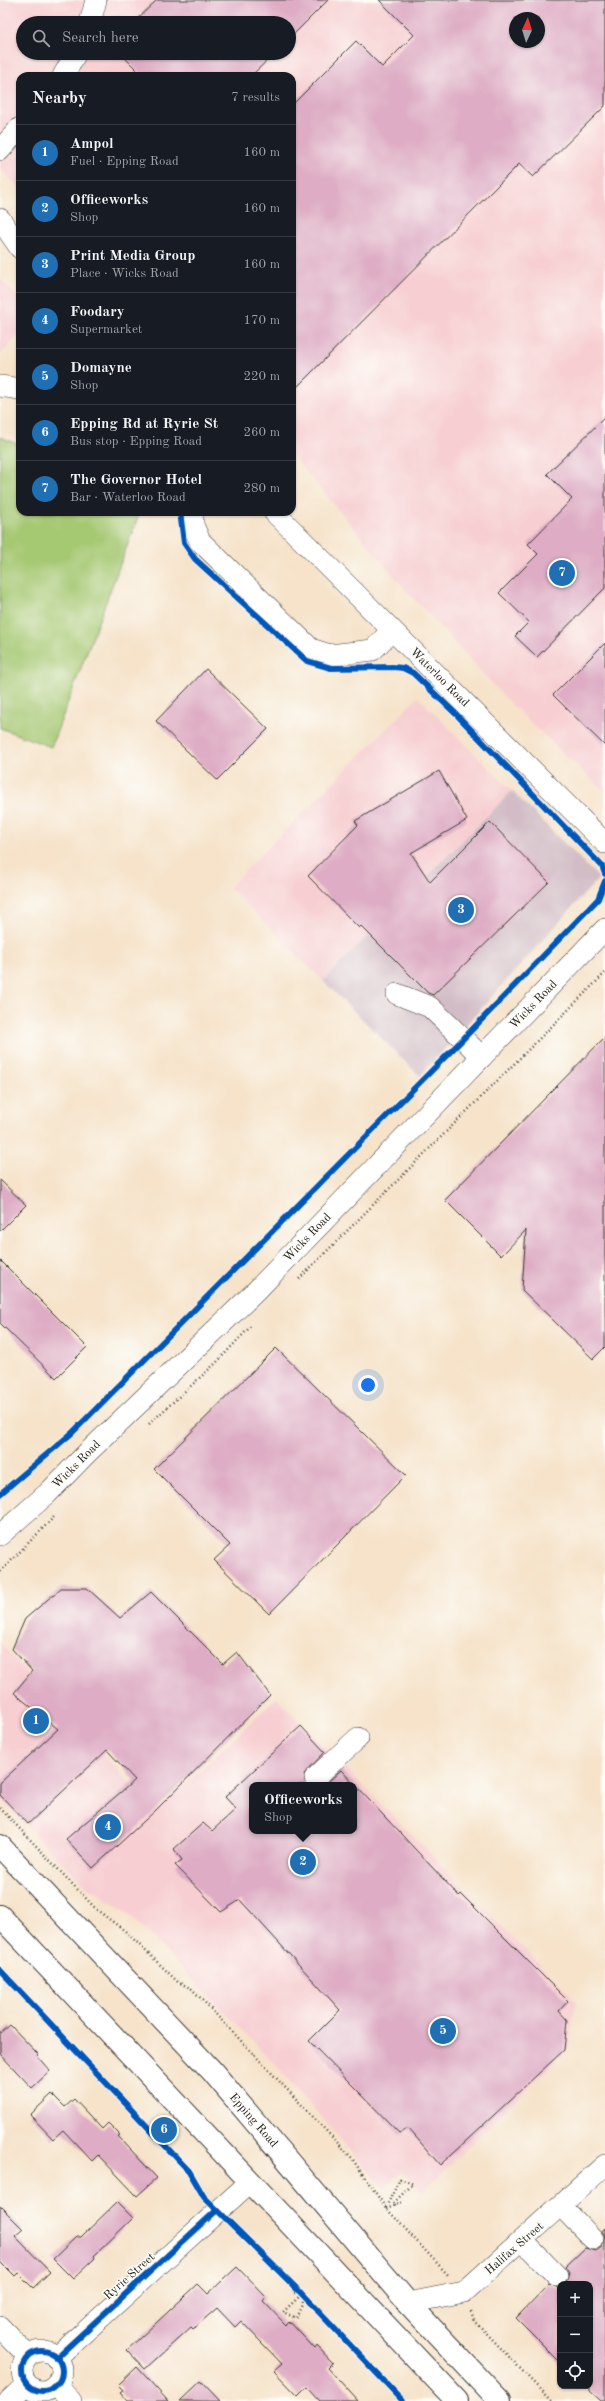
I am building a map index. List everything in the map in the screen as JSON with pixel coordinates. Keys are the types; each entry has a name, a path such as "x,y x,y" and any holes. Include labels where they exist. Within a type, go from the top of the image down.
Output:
{"main road":[{"name":"Epping Road","path":"0,1846 212,2071 408,2303 500,2401"},
{"path":"0,1916 249,2183 457,2401"}],"street":[{"path":"92,16 96,0"},
{"path":"65,72 72,60"},
{"path":"0,150 16,132"},
{"path":"0,220 16,242"},
{"path":"0,386 16,388"},
{"path":"194,516 193,525 200,541 311,650 330,655 373,650 392,630"},
{"name":"Waterloo Road","path":"278,516 605,843"},
{"name":"Wicks Road","path":"0,1535 48,1493 87,1452 239,1308 605,929"},
{"path":"397,994 430,1007 482,1057"},
{"path":"315,1778 358,1738"},
{"name":"Halifax Street","path":"408,2303 464,2292 562,2206 605,2165"},
{"name":"Ryrie Street","path":"56,2358 249,2183"},
{"path":"562,2206 593,2239"},
{"path":"522,2240 557,2276"},
{"path":"0,2327 28,2356"},
{"path":"40,2351 52,2354 60,2362 61,2374 56,2385 44,2390 32,2388 28,2384 22,2373 24,2361 28,2356 40,2351"},
{"path":"9,2401 28,2384"},
{"path":"56,2385 71,2401"}],"path":[{"path":"0,1808 97,1910 125,1931 178,1982 192,1989 351,2157 386,2208"},
{"path":"386,2208 400,2178 413,2184 393,2203 397,2207"},
{"path":"386,2208 402,2202"},
{"path":"297,2290 304,2300 310,2303"},
{"path":"297,2290 303,2293 283,2312 296,2318 304,2300"}],"shaded area":[{"path":"0,0 605,0 605,792 512,705 407,591 296,460 296,72 16,72 16,185 0,168"},
{"path":"0,279 16,295 16,339 0,355"},
{"path":"418,697 512,791 323,981 229,887"},
{"path":"512,791 599,878 420,1076 323,981"},
{"path":"0,1643 156,1812 276,1698 576,2001 569,2048 422,2192 402,2172 383,2188 274,2063 132,1917 82,1883 0,1798"}],"green space":[{"path":"0,437 16,443 16,516 138,516 51,747 0,728"}],"building":[{"path":"157,0 328,0 296,32 296,16 140,16"},
{"path":"379,0 605,0 605,106 533,177 519,164 296,388 296,101 356,41 382,67 414,35"},
{"path":"127,60 268,60 255,72 139,72"},
{"path":"605,417 605,588 537,657 515,636 529,622 499,593 538,554 528,544 572,499 547,474"},
{"path":"605,643 605,746 553,695"},
{"path":"206,669 268,729 217,780 156,721"},
{"path":"439,771 467,820 411,853 430,882 490,822 549,882 433,995 428,993 361,926 359,928 308,876 358,825 355,821"},
{"path":"605,1037 605,1347 593,1359 522,1290 526,1230 501,1256 445,1200"},
{"path":"0,1180 26,1205 0,1231"},
{"path":"0,1260 87,1347 56,1378 0,1323"},
{"path":"276,1348 406,1475 269,1614 214,1560 230,1545 154,1469"},
{"path":"61,1588 87,1588 120,1618 151,1592 223,1664 237,1652 270,1695 156,1810 93,1868 66,1839 135,1780 107,1750 28,1824 0,1795 0,1783 58,1729 14,1693 32,1671 12,1649 25,1619"},
{"path":"301,1726 325,1752 304,1774 305,1782 249,1782 249,1834 357,1834 357,1787 459,1896 461,1894 568,2001 559,2011 567,2020 564,2050 440,2165 408,2128 400,2134 309,2041 340,2010 240,1900 221,1912 175,1865 182,1860 174,1849 203,1823 212,1831 236,1809 225,1797"},
{"path":"341,1770 352,1782 328,1782"},
{"path":"10,2025 39,2055 37,2056 50,2071 32,2088 0,2054 0,2034"},
{"path":"52,2094 65,2107 74,2099 102,2129 108,2123 157,2178 137,2196 98,2155 92,2161 63,2130 53,2139 30,2115"},
{"path":"117,2202 133,2218 73,2279 53,2259 76,2237 81,2237"},
{"path":"0,2206 23,2229 15,2236 50,2272 33,2288 18,2273 15,2276 0,2261"},
{"path":"605,2228 605,2236 602,2231"},
{"path":"605,2236 605,2401 601,2401 590,2391 590,2389 593,2389 593,2281 567,2281 569,2273 565,2267 585,2248 596,2251 602,2247"},
{"path":"237,2267 266,2297 263,2301 286,2325 289,2321 315,2349 317,2346 333,2363 328,2368 358,2401 320,2401 307,2387 298,2396 274,2371 282,2364 241,2321 235,2327 217,2308 193,2329 191,2327 145,2369 127,2350 198,2284 208,2294"},
{"path":"549,2284 557,2287 557,2359 516,2318"},
{"path":"137,2367 168,2401 128,2401 120,2392 123,2390 118,2385"},
{"path":"201,2381 220,2401 180,2401"}],"cycle path":[{"path":"181,516 184,543 195,559 307,661 331,668 393,667 403,668 413,673 456,714 602,866 605,874"},
{"path":"0,1494 72,1433 463,1039 598,899 605,881"},
{"path":"0,1970 189,2171 204,2197 299,2291 403,2401"},
{"path":"56,2358 217,2210"},
{"path":"42,2351 56,2357 62,2371 56,2385 42,2391 28,2385 22,2371 28,2357 42,2351"}],"place":[{"name":"The Governor Hotel","path":"562,573"},
{"name":"Print Media Group","path":"461,910"},
{"name":"Ampol","path":"36,1721"},
{"name":"Foodary","path":"108,1827"},
{"name":"Officeworks","path":"303,1862"},
{"name":"Domayne","path":"443,2031"},
{"name":"Epping Rd at Ryrie St","path":"164,2130"}]}
